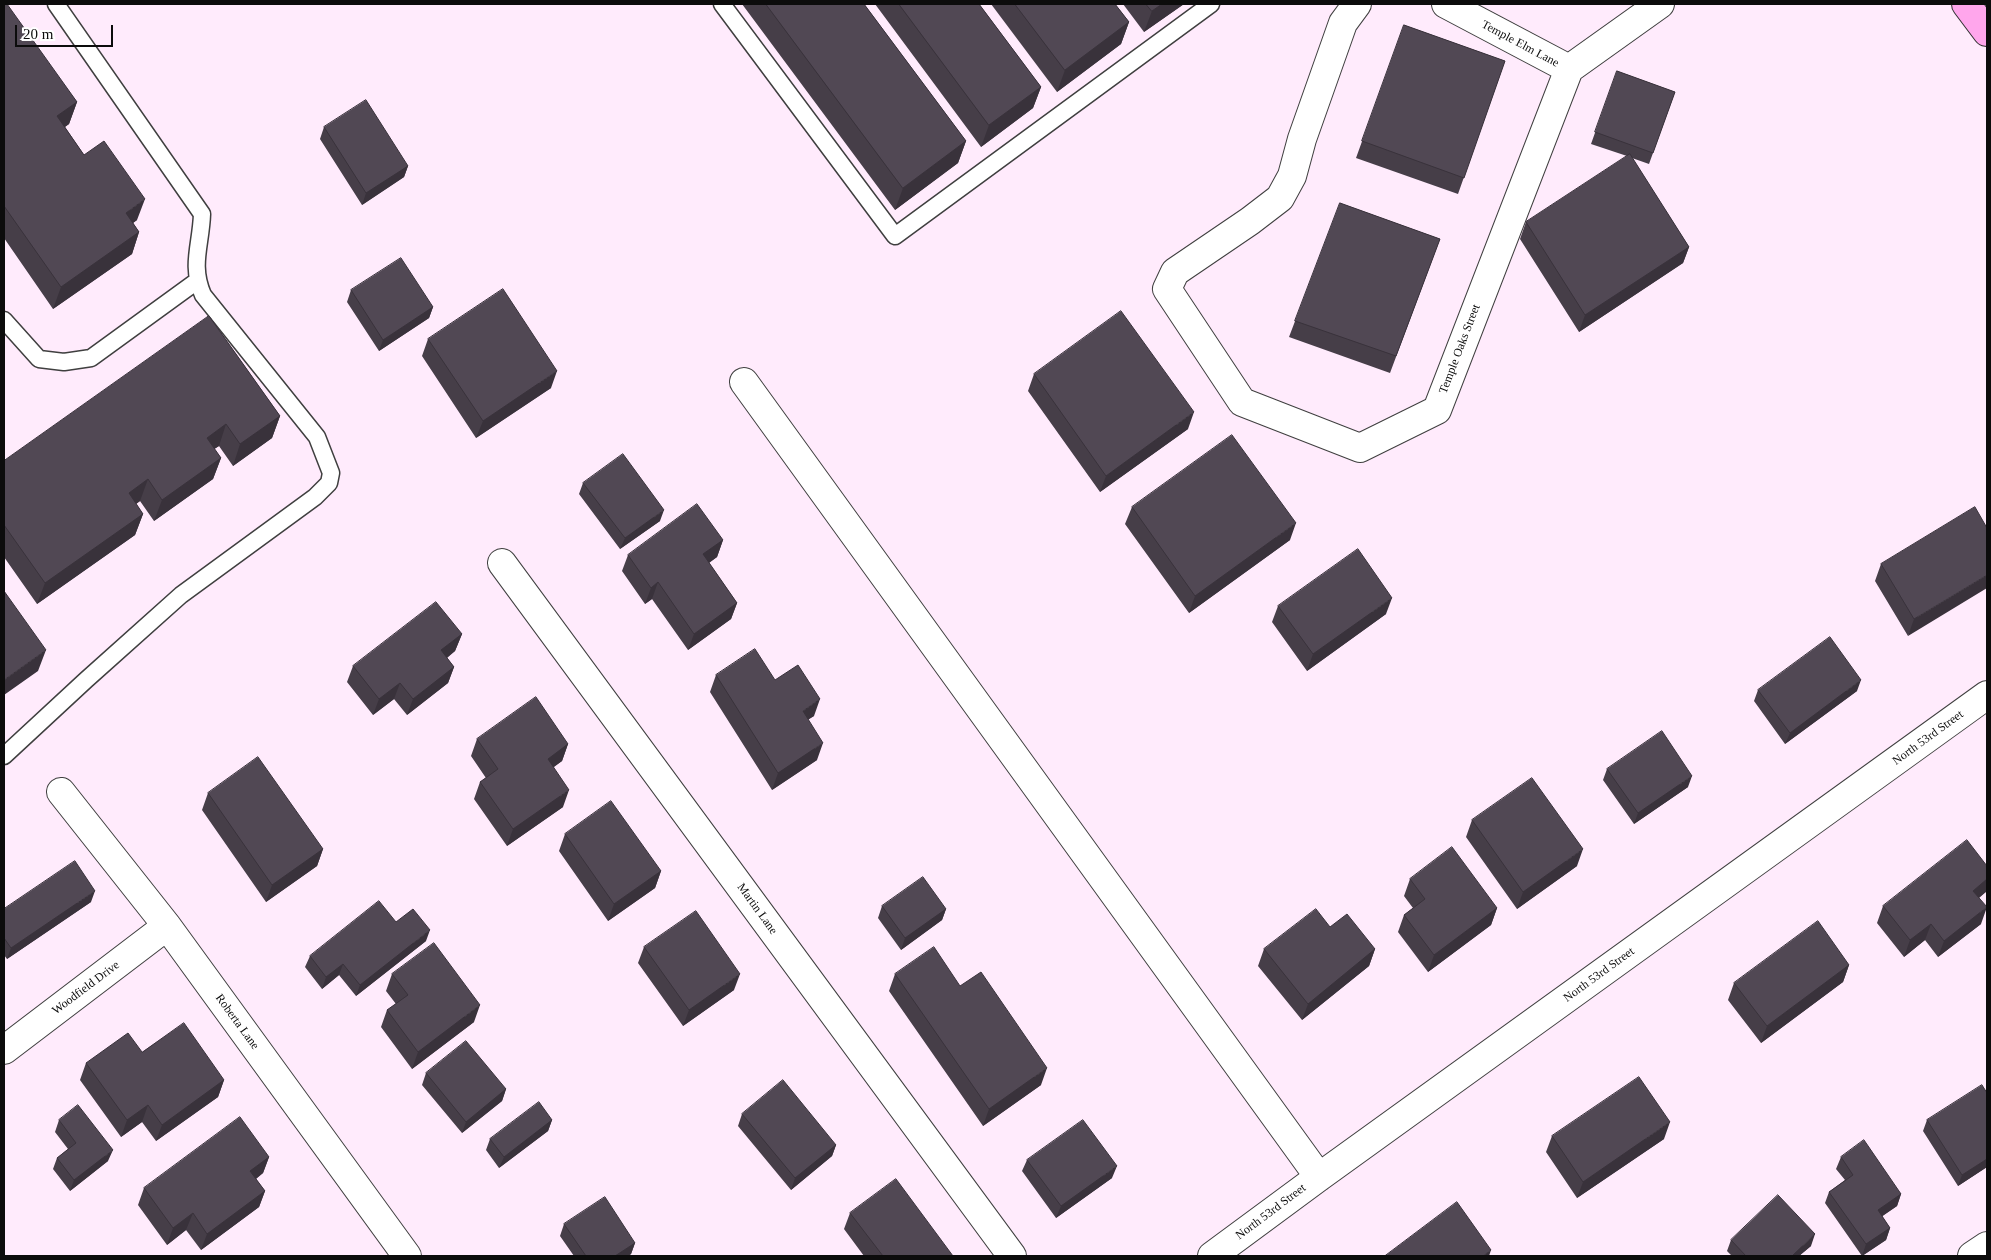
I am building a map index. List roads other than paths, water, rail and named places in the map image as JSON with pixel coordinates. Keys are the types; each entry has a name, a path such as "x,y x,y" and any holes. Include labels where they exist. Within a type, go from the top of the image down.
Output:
{"street":[{"name":"Temple Oaks Street","path":"1358,4 1343,23 1302,139 1292,176 1280,198 1250,221 1175,272 1170,280 1168,289 1242,402 1360,448 1437,410 1569,69"},
{"name":"Temple Elm Lane","path":"1446,4 1569,69"},
{"path":"1569,69 1660,4"},
{"path":"1966,4 1987,32"},
{"path":"744,382 1319,1177"},
{"name":"Martin Lane","path":"502,563 1012,1256"},
{"name":"North 53rd Street","path":"1212,1256 1987,695"},
{"name":"Roberta Lane","path":"61,792 168,926 407,1256"},
{"name":"Woodfield Drive","path":"4,1050 168,926"},
{"path":"1972,1256 1987,1246"}],"lane":[{"path":"4,756 181,595 315,497 329,483 331,473 317,436 217,315 203,295 197,281 197,257 202,214 56,4"},
{"path":"722,4 895,236 1211,4"},
{"path":"4,320 39,359 64,362 90,358 197,281"}]}
